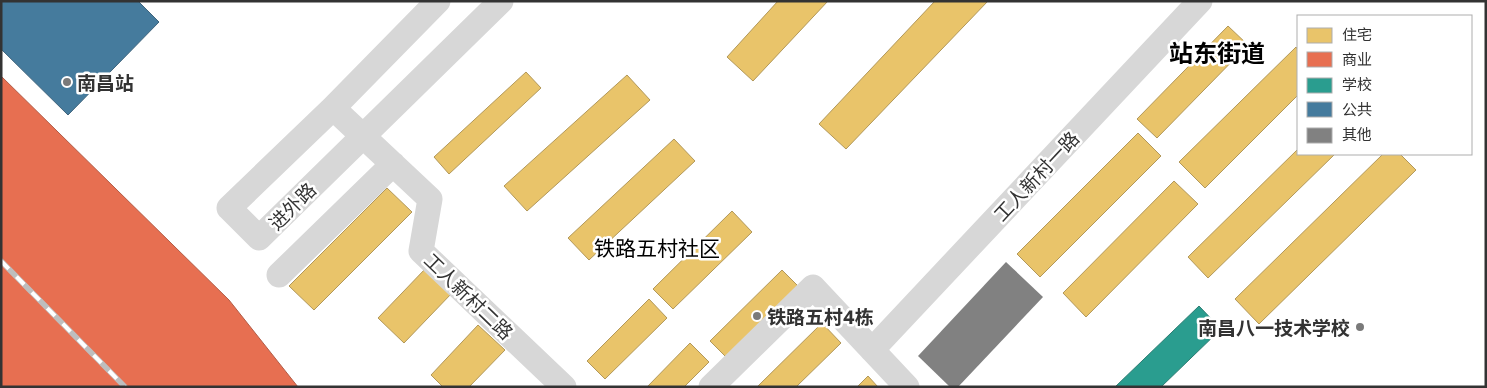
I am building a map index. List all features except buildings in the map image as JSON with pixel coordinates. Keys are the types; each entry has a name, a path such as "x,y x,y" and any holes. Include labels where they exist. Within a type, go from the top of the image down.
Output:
{"street":[{"name":"进外路","path":"438,1 333,108 229,208 259,238 501,1"},
{"name":"工人新村一路","path":"872,350 1200,1"},
{"name":"工人新村二路","path":"333,108 430,199 420,251 564,387"},
{"path":"279,275 393,164"},
{"path":"711,387 813,287 907,387"}],"railway":[{"path":"1,261 125,387"}],"place":[{"name":"南昌站","path":"67,82"},
{"name":"铁路五村4栋","path":"757,316"},
{"name":"南昌八一技术学校","path":"1360,327"}],"district":[{"name":"站东街道","path":"1217,52"},
{"name":"铁路五村社区","path":"657,247"}]}
